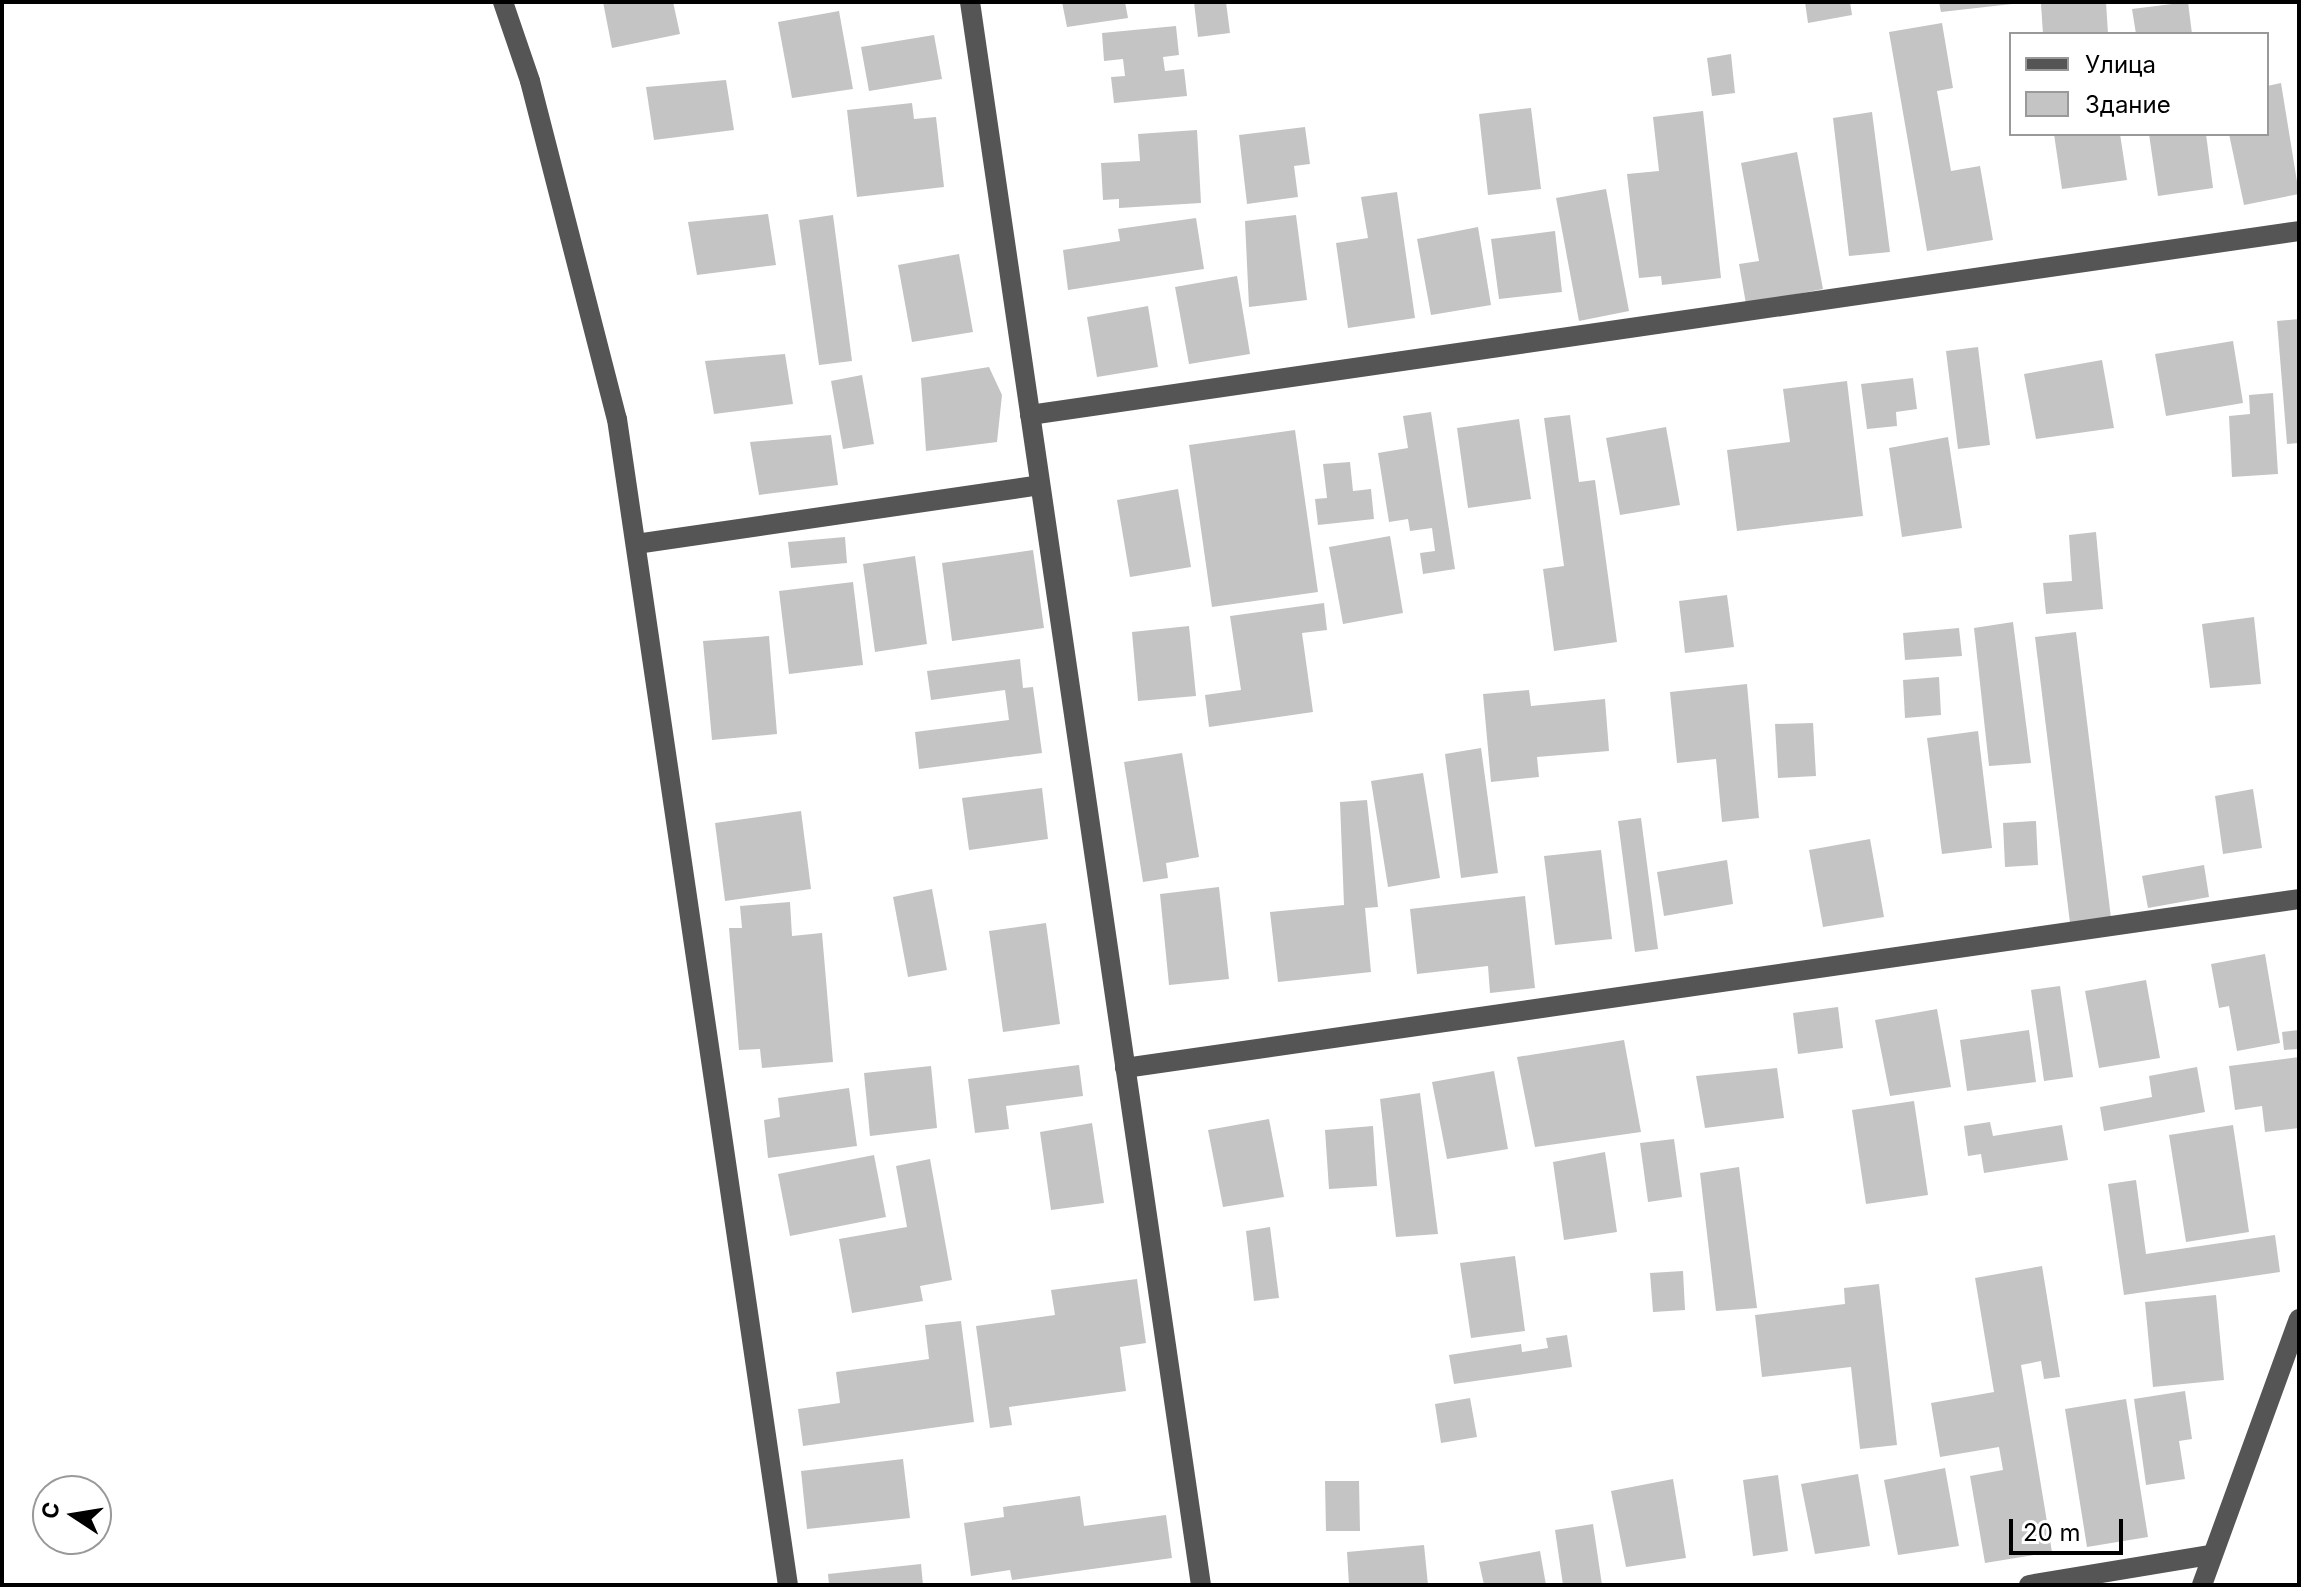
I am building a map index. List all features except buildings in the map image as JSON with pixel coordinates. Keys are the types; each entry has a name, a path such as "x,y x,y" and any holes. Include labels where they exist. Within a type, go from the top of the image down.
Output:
{"street":[{"path":"503,2 530,81 617,419 788,1585"},
{"path":"970,2 1201,1585"},
{"path":"1030,415 2299,231"},
{"path":"636,544 1040,485"},
{"path":"1125,1068 2299,899"},
{"path":"2202,1585 2299,1319"},
{"path":"2029,1585 2211,1555"}]}
